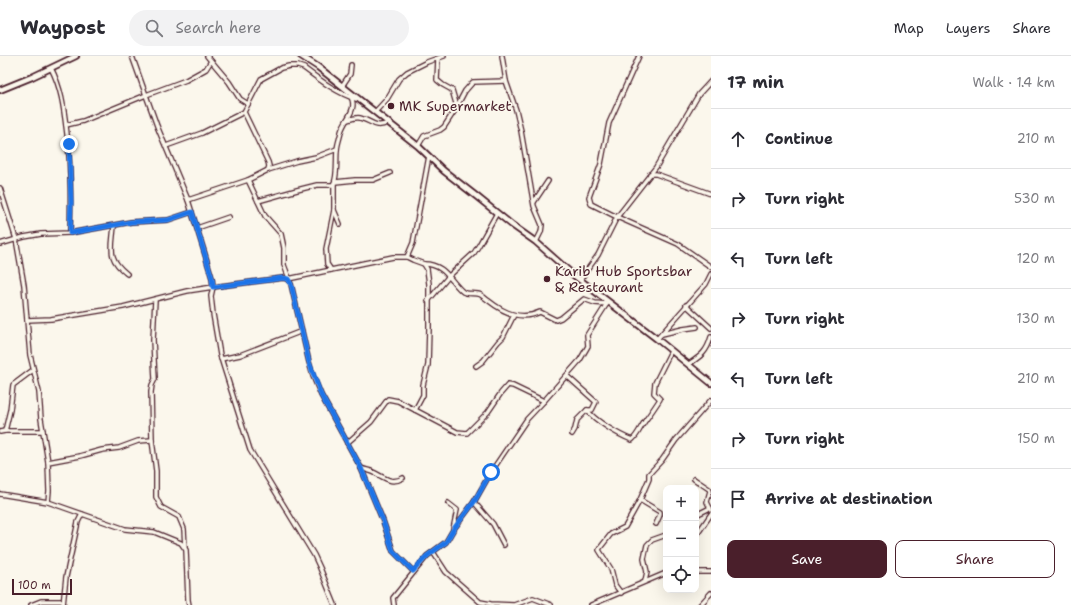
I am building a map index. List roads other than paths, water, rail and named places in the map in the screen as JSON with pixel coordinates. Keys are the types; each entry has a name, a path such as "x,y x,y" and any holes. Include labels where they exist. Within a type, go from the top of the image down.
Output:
{"main road":[{"path":"0,90 15,85 76,56"},
{"path":"301,56 342,86 418,146 444,171 536,242 607,303 657,339 711,383"}],"street":[{"path":"132,56 198,228 212,278 213,287 211,296 221,359 250,450 311,550 335,605"},
{"path":"207,56 229,82 240,99 248,104"},
{"path":"375,112 387,99 399,79 407,72 427,62 444,56"},
{"path":"502,56 506,82 516,110 534,202 542,229 536,242"},
{"path":"639,56 609,123 601,164 589,197 591,204 678,244 711,267"},
{"path":"438,59 437,80 452,90 457,107"},
{"path":"66,125 83,121 186,80 206,69 211,61"},
{"path":"342,86 350,74 351,65"},
{"path":"166,146 202,133 244,112 261,79 275,71 289,66 304,68 339,92 358,99"},
{"path":"51,68 59,86 66,125 70,160 70,233"},
{"path":"580,280 604,245 617,217 656,167 699,94 711,81"},
{"path":"418,146 424,136 444,127 465,91 473,82 506,82"},
{"path":"331,270 327,264 326,249 334,210 337,149 342,129 353,108 353,101 351,97"},
{"path":"244,112 269,166 268,170"},
{"path":"347,120 360,118 377,126 388,123"},
{"path":"188,200 248,180 268,170 297,161 316,158 337,149"},
{"path":"407,257 413,243 429,156"},
{"path":"269,166 274,168"},
{"path":"258,201 317,185 328,186 335,183 355,180 373,180 390,173"},
{"path":"650,174 656,174 711,194"},
{"path":"248,180 265,216 281,234 284,248 284,265 291,284 315,382 361,468 383,521 393,551 413,571"},
{"path":"534,202 548,181"},
{"path":"0,188 16,239 25,295 33,370 38,392 48,462 48,502"},
{"path":"334,210 340,224"},
{"path":"0,244 41,234 70,233 131,222 168,220 192,212"},
{"path":"428,301 449,276 474,253 497,212"},
{"path":"198,228 229,217"},
{"path":"114,226 112,253 113,260 118,267 127,274"},
{"path":"28,320 51,319 123,307 180,293 213,287 288,278 393,257 407,257 424,264 438,267 464,292 483,296 489,302 514,315 532,316 540,312 556,320 561,318 584,299 595,304 607,303"},
{"path":"415,410 423,394 423,386 428,365 429,328 427,270 424,264"},
{"path":"657,339 706,284 711,274"},
{"path":"155,300 153,340 155,379 151,392 152,440 156,471 156,497 161,507 179,517 184,528 188,600 190,605"},
{"path":"394,605 393,598 413,571 427,556 446,542 474,502 491,472 527,419 544,402 580,360 588,346 587,335 607,303"},
{"path":"686,305 711,328"},
{"path":"476,366 483,361 503,337 514,315"},
{"path":"662,334 683,328 697,327"},
{"path":"221,359 240,355 302,331"},
{"path":"689,364 705,351 709,346 711,337"},
{"path":"587,410 591,415 604,424 632,440 660,399 654,393 654,383 671,351"},
{"path":"5,431 10,410 13,385 33,370"},
{"path":"567,376 596,402 592,410 587,410 577,420 572,434"},
{"path":"347,443 371,422 388,399 398,401 457,432 464,433 467,433 488,412 501,392 508,385 513,386 544,402"},
{"path":"621,593 618,590 611,569 599,550 611,534 625,527 640,500 649,479 649,474 711,400"},
{"path":"0,432 43,431"},
{"path":"48,462 102,450 119,448 138,441 152,440"},
{"path":"361,468 392,481 397,481 403,478"},
{"path":"694,479 709,488 710,491 707,502 711,509 699,514"},
{"path":"0,494 48,502 126,529 160,533 181,543 185,547"},
{"path":"640,500 660,512 656,524"},
{"path":"474,502 493,524 504,545"},
{"path":"448,503 457,510 453,530"},
{"path":"31,605 41,601 63,603 78,522 82,514"},
{"path":"699,532 711,514"},
{"path":"645,581 647,572 644,559 647,545 652,540 663,536"},
{"path":"433,552 446,572 479,603 484,605"},
{"path":"699,572 711,572"},
{"path":"591,605 663,574"},
{"path":"700,605 711,593"},
{"path":"479,603 514,604 533,598 551,605"}],"place":[{"name":"MK Supermarket","path":"391,106"},
{"name":"Karib Hub Sportsbar & Restaurant","path":"547,279"}]}
